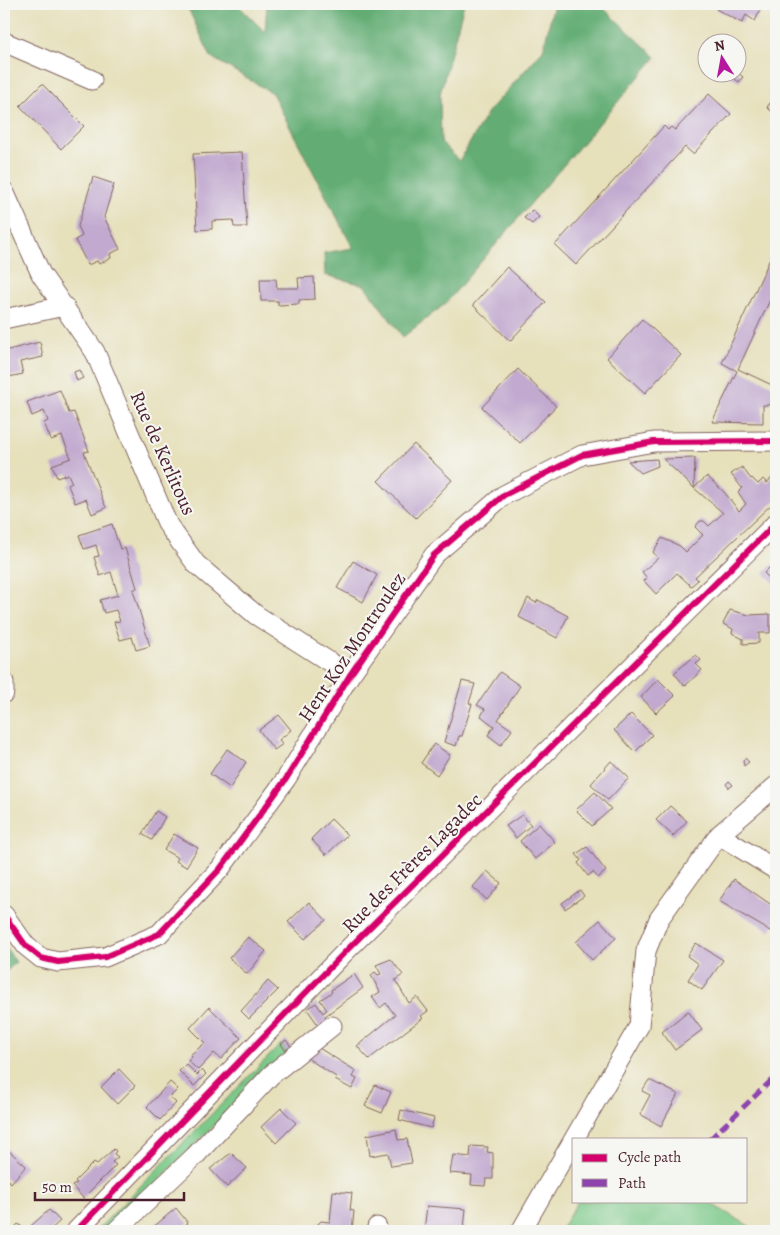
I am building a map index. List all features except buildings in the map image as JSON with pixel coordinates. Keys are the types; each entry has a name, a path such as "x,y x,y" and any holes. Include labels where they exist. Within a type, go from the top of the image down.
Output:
{"street":[{"path":"4,42 92,80"},
{"name":"Rue de Kerlitous","path":"4,191 41,274 95,352 168,524 196,564 256,615 350,675"},
{"path":"4,319 64,306"},
{"name":"Hent Koz Montroulez","path":"4,915 26,946 42,958 58,962 105,957 158,934 220,869 286,779 350,675 434,555 504,495 582,455 654,442 776,441"},
{"name":"Rue des Frères Lagadec","path":"76,1231 345,952 776,523"},
{"path":"4,682 4,693"},
{"path":"575,1138 639,1026 646,951 659,919 719,835 776,786"},
{"path":"719,835 776,870"},
{"path":"116,1231 195,1156 271,1075 332,1026"},
{"path":"521,1231 572,1142"}],"green space":[{"path":"186,4 237,4 265,32 267,4 464,4 440,94 441,142 459,161 488,112 543,50 554,4 592,4 602,7 656,57 445,304 403,337 364,285 325,275 324,253 353,248 272,93 211,57"},
{"path":"4,945 16,962 4,974"},
{"path":"281,1044 287,1053 114,1225 107,1231 96,1231"},
{"path":"577,1202 708,1202 758,1231 560,1231"}],"marked path":[{"path":"711,1138 776,1076"}],"cycle path":[{"path":"4,915 26,946 41,958 58,962 105,957 159,934 220,869 286,779 350,675 434,555 504,495 582,455 654,442 776,441"},
{"path":"76,1231 345,952 776,523"}]}
